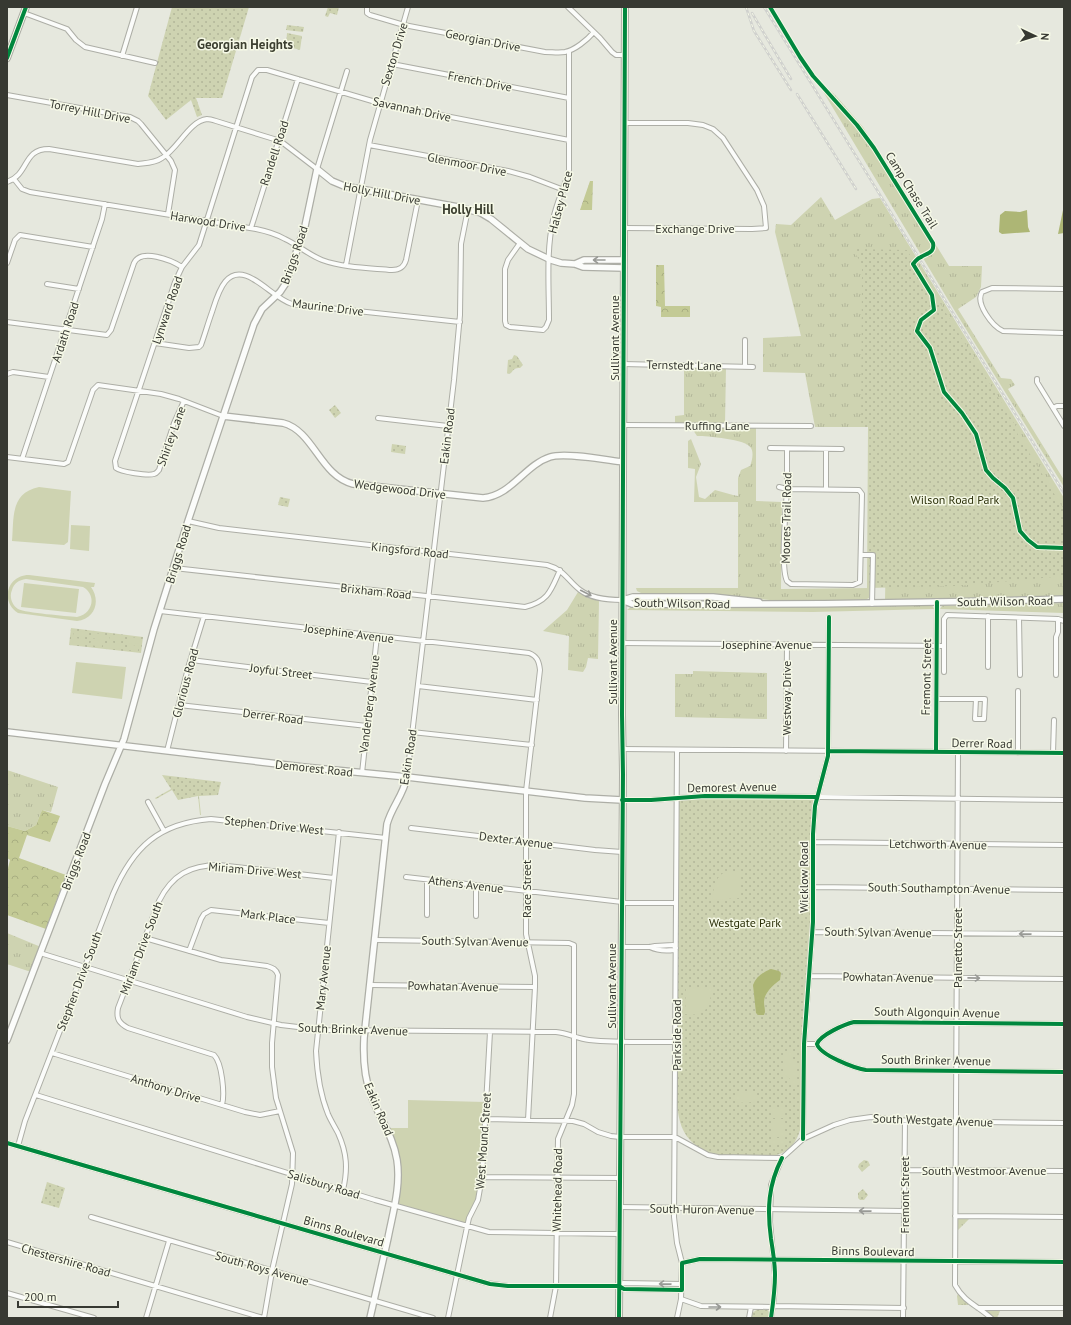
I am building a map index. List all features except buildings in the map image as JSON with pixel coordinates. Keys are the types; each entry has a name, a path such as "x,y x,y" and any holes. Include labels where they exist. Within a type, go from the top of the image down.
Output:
{"street":[{"path":"122,56 136,7"},
{"name":"Georgian Drive","path":"367,7 367,13 403,24 545,52 570,51"},
{"name":"Sexton Drive","path":"346,265 369,144 379,103 408,7"},
{"path":"568,7 614,54 625,55"},
{"name":"Sullivant Avenue","path":"619,1318 622,947 625,7"},
{"path":"7,58 25,10 67,29 85,48 155,63"},
{"path":"570,51 588,39 594,32"},
{"name":"Halsey Place","path":"520,243 508,260 506,269 504,316 506,325 513,328 540,330 546,328 549,320 550,234 553,218 564,190 569,170 570,51"},
{"name":"French Drive","path":"392,64 569,98"},
{"name":"Savannah Drive","path":"258,70 267,70 379,103 569,140"},
{"name":"Lynward Road","path":"135,473 119,470 116,468 115,463 175,282 182,267 197,249 252,77 258,70"},
{"name":"Briggs Road","path":"7,1040 126,734 148,648 188,521 256,320 262,309 277,295 286,283 306,222 317,169 346,70"},
{"name":"Randell Road","path":"251,228 298,79"},
{"name":"Torrey Hill Drive","path":"7,95 135,119 141,124 166,155 175,170 168,214"},
{"name":"Holly Hill Drive","path":"7,182 20,174 32,154 40,150 49,149 138,164 152,162 174,149 190,128 198,122 207,119 278,141 335,182 360,189 484,214 534,253 549,260 575,264 583,267 624,268"},
{"name":"Exchange Drive","path":"624,228 766,228 764,206 757,190 727,143 713,130 703,125 688,123 625,123"},
{"name":"Glenmoor Drive","path":"369,144 508,171 530,177 564,190"},
{"name":"Harwood Drive","path":"14,179 22,189 30,192 251,228 284,238 322,260 346,265 392,270 401,269 406,260 418,200"},
{"name":"Ardath Road","path":"22,459 93,247 105,204"},
{"name":"Eakin Road","path":"370,1318 398,1181 397,1160 393,1144 387,1128 374,1103 368,1085 363,1054 365,1031 389,817 403,792 407,777 460,322 462,244 468,210"},
{"path":"7,263 15,240 18,236 23,235 93,247"},
{"path":"7,322 103,336 110,333 136,258 146,256 170,260 182,267"},
{"name":"Holly Hill Drive","path":"575,264 584,260 624,260"},
{"name":"Maurine Drive","path":"155,343 189,348 199,347 201,345 218,292 224,282 233,276 244,275 292,304 460,322"},
{"path":"47,284 79,289"},
{"path":"1064,289 992,288 982,292 980,298 981,305 992,322 996,327 1003,331 1064,333"},
{"path":"745,340 745,367"},
{"name":"Ternstedt Lane","path":"624,364 753,367"},
{"path":"7,374 13,372 49,377"},
{"path":"1036,379 1064,426"},
{"name":"Wedgewood Drive","path":"7,457 64,464 68,462 93,390 96,386 104,385 161,394 223,416 280,423 292,426 304,437 332,473 350,483 477,498 492,496 504,490 540,461 555,456 562,455 623,462"},
{"name":"Shirley Lane","path":"135,473 154,474 158,472 177,414 184,401"},
{"path":"1052,408 1064,406"},
{"path":"378,418 448,426"},
{"name":"Ruffing Lane","path":"623,425 811,426"},
{"path":"770,448 842,449"},
{"name":"Moores Trail Road","path":"787,449 784,574 787,582 791,584 853,585 860,582 861,555"},
{"path":"826,449 826,489"},
{"path":"779,487 787,489 860,490 862,494 861,555 873,555 872,604"},
{"name":"Kingsford Road","path":"188,521 219,528 540,564 555,567 560,570 580,590 590,596 611,600 622,600"},
{"name":"Brixham Road","path":"174,568 525,607 544,600 551,590 560,570"},
{"name":"South Wilson Road","path":"622,600 633,597 713,597 777,604 872,604 1064,599"},
{"name":"Fremont Street","path":"936,752 937,602"},
{"name":"Josephine Avenue","path":"160,611 529,654 537,658"},
{"path":"944,672 944,619 947,615 1058,619 1064,621"},
{"name":"Glorious Road","path":"167,751 204,616"},
{"path":"988,616 988,667"},
{"name":"Wicklow Road","path":"803,1139 804,1044 812,932 815,806 828,756 829,617"},
{"path":"1019,618 1020,675"},
{"path":"1056,675 1056,637 1058,632 1058,619"},
{"name":"Vanderberg Avenue","path":"362,773 377,636"},
{"name":"Josephine Avenue","path":"622,643 944,646"},
{"name":"Westway Drive","path":"786,751 787,644"},
{"name":"Race Street","path":"528,1120 536,987 527,942 525,891 526,791 540,670 540,663 537,658"},
{"name":"Joyful Street","path":"191,660 372,682"},
{"path":"418,686 537,700"},
{"path":"1018,691 1018,753"},
{"path":"936,699 976,699 985,699 984,719 975,719 976,699"},
{"name":"Derrer Road","path":"179,705 367,726"},
{"path":"1053,753 1054,720"},
{"name":"Demorest Road","path":"7,732 585,798 622,800"},
{"path":"412,732 532,746"},
{"name":"Derrer Road","path":"622,749 1064,753"},
{"name":"Parkside Road","path":"677,750 674,1208 675,1231 682,1263 682,1290 677,1318"},
{"name":"Palmetto Street","path":"958,752 955,1285 967,1301 991,1318"},
{"name":"Demorest Avenue","path":"622,800 720,796 1064,800"},
{"path":"148,802 164,831"},
{"name":"Stephen Drive West","path":"164,831 194,820 211,818 386,838"},
{"name":"Dexter Avenue","path":"411,828 622,852"},
{"name":"Stephen Drive South","path":"18,1146 25,1121 121,874 132,858 148,841 164,831"},
{"name":"Mary Avenue","path":"339,832 316,1051 320,1086 328,1114 340,1138 347,1158 347,1172 343,1190"},
{"name":"Letchworth Avenue","path":"813,842 1064,845"},
{"name":"Miriam Drive West","path":"178,875 196,867 219,865 334,878"},
{"name":"Miriam Drive South","path":"178,875 164,891 128,981 117,1014 118,1019 128,1028 210,1054 218,1058 224,1099 222,1105"},
{"name":"Athens Avenue","path":"406,877 622,902"},
{"path":"427,880 427,915"},
{"path":"476,886 476,916"},
{"name":"South Southampton Avenue","path":"813,887 1064,890"},
{"path":"622,902 676,903"},
{"name":"Mark Place","path":"188,952 201,918 208,911 214,910 329,923"},
{"name":"South Sylvan Avenue","path":"812,932 1064,934"},
{"path":"145,938 188,952 221,960 272,967 277,971 278,980 272,1043 272,1067 280,1111 293,1153 293,1174 263,1318"},
{"name":"South Sylvan Avenue","path":"374,940 569,942 574,945"},
{"name":"Whitehead Road","path":"550,1318 556,1286 556,1178 558,1139 572,1105 574,1094 574,945"},
{"path":"622,947 650,947 655,950 664,951 674,950 676,948"},
{"name":"South Brinker Avenue","path":"40,954 247,1017 274,1024 317,1030 556,1032 587,1040 676,1042"},
{"name":"Powhatan Avenue","path":"809,976 1064,979"},
{"name":"Powhatan Avenue","path":"370,985 536,987"},
{"name":"South Algonquin Avenue","path":"817,1044 820,1038 840,1027 854,1022 1064,1024"},
{"name":"West Mound Street","path":"448,1318 469,1218 478,1200 482,1177 490,1032"},
{"path":"804,1044 817,1044"},
{"name":"South Brinker Avenue","path":"817,1044 820,1049 857,1069 1064,1072"},
{"name":"Anthony Drive","path":"52,1053 245,1112 260,1115 280,1111"},
{"name":"Salisbury Road","path":"36,1095 467,1227 489,1232 619,1234"},
{"name":"South Westgate Avenue","path":"782,1158 803,1139 834,1125 864,1118 877,1117 905,1121 1064,1123"},
{"path":"485,1119 566,1120 578,1122 598,1132 620,1137 675,1137 708,1155 718,1157 782,1158 771,1185 770,1230 775,1275 771,1318"},
{"name":"Fremont Street","path":"903,1318 905,1121"},
{"name":"Binns Boulevard","path":"7,1143 486,1283 502,1285 619,1286 624,1289 682,1290"},
{"name":"South Westmoor Avenue","path":"904,1170 1064,1171"},
{"path":"482,1177 620,1178"},
{"name":"South Huron Avenue","path":"620,1207 904,1211"},
{"path":"955,1216 1064,1217"},
{"name":"South Roys Avenue","path":"91,1217 433,1318"},
{"path":"146,1318 170,1241"},
{"name":"Chestershire Road","path":"7,1242 263,1318"},
{"name":"Binns Boulevard","path":"682,1263 700,1259 1064,1262"},
{"name":"Binns Boulevard","path":"619,1286 623,1283 682,1284"},
{"path":"7,1292 94,1318"},
{"path":"681,1299 701,1306 904,1308"},
{"path":"748,1318 751,1307"},
{"path":"978,1308 1064,1308"}],"green space":[{"path":"172,7 249,7 222,98 196,98 202,115 197,117 191,100 166,120 148,96"},
{"path":"328,7 339,7 337,15 330,13 328,17 325,16"},
{"path":"287,25 304,27 303,32 286,30"},
{"path":"287,33 302,36 300,50 286,46"},
{"path":"812,73 837,97 863,127 949,266 982,266 981,287 976,297 958,309 1001,378 1011,379 1015,385 1008,389 1064,480 1064,487 956,313"},
{"path":"590,181 593,181 592,210 580,210"},
{"name":"Wilson Road Park","path":"821,197 835,220 872,199 880,198 1064,498 1064,597 885,600 886,553 873,427 815,427 805,373 763,372 763,338 801,336 775,232 776,224 791,225"},
{"name":"Wilson Road Park","path":"853,249 907,250 1017,428 1014,428 1064,510 1064,576 957,586 867,588 868,427 861,427 862,265"},
{"path":"656,265 664,265 665,306 690,306 690,317 661,317 661,307 656,306"},
{"path":"514,355 517,356 523,365 508,374 508,360 512,359"},
{"path":"684,367 726,367 725,424 675,424 675,416 684,415"},
{"path":"335,405 341,413 335,418 329,410"},
{"path":"691,427 756,427 756,501 782,502 781,589 870,588 869,598 865,600 847,601 779,601 714,594 643,594 637,591 636,588 738,588 738,502 694,502 695,469 688,468 688,441 691,439 701,464 696,477 699,497 705,499 715,490 738,496 738,478 741,470 750,466 752,450 748,445 735,440 697,436"},
{"path":"392,444 406,446 405,454 391,452"},
{"path":"39,487 71,491 68,542 64,545 12,541 15,508 18,501 30,490"},
{"path":"280,497 290,499 288,507 278,505"},
{"path":"71,525 90,526 89,551 70,549"},
{"path":"29,575 95,583 94,587 91,587 96,598 96,603 92,613 83,620 77,621 18,613 12,608 9,602 8,590 15,579 21,576","holes":["26,579 83,587 90,595 91,604 87,612 77,617 29,612 18,609 11,598 14,585 19,581"]},
{"path":"24,583 79,589 76,613 21,607"},
{"path":"578,592 588,598 599,600 598,659 588,658 583,672 568,670 569,636 543,631 567,610"},
{"path":"1064,603 1064,613 940,609 942,606"},
{"path":"932,605 934,609 813,612 627,610 632,606 839,607"},
{"path":"71,628 143,637 141,653 69,645"},
{"path":"74,631 86,632 85,637 73,636"},
{"path":"92,633 104,634 103,640 91,638"},
{"path":"110,635 122,636 121,642 109,640"},
{"path":"128,637 140,638 139,644 128,643"},
{"path":"73,638 85,639 84,645 72,643"},
{"path":"91,640 103,641 102,647 90,645"},
{"path":"109,642 121,644 120,649 109,648"},
{"path":"127,644 139,646 138,651 127,650"},
{"path":"76,662 126,667 122,699 72,693"},
{"path":"693,671 767,673 767,719 675,717 675,674 693,674"},
{"path":"7,770 58,787 51,812 42,810 36,825 25,831 7,826"},
{"path":"162,775 221,782 218,795 199,796 200,815 198,796 178,800 172,790 156,799 155,798 171,789"},
{"name":"Westgate Park","path":"681,799 812,799 814,802 811,922 803,1040 801,1126 799,1134 792,1145 786,1151 776,1155 738,1157 719,1155 700,1149 684,1132 680,1122 677,1106 679,802"},
{"path":"42,810 60,816 50,842 27,835 19,858 66,875 46,929 7,915 7,872 10,860 7,858 7,826 25,831 36,825"},
{"path":"727,871 739,872 739,898 713,900 717,879"},
{"path":"7,933 41,947 31,972 7,964"},
{"path":"712,987 710,1000 703,1012 692,1015 685,1014 686,988"},
{"path":"785,1052 793,1053 793,1060 797,1062 797,1084 790,1084 790,1079 785,1075"},
{"path":"755,1092 755,1102 736,1103 735,1093"},
{"path":"408,1100 485,1102 477,1197 465,1223 399,1204 396,1145 390,1128 408,1128"},
{"path":"773,1107 785,1107 785,1112 773,1112"},
{"path":"773,1113 785,1113 785,1118 773,1118"},
{"path":"773,1119 785,1119 785,1125 773,1125"},
{"path":"773,1125 785,1125 785,1131 773,1131"},
{"path":"773,1132 785,1132 785,1137 773,1137"},
{"path":"773,1138 785,1138 784,1143 773,1143"},
{"path":"864,1160 868,1161 870,1165 862,1172 858,1167"},
{"path":"47,1182 65,1188 59,1208 41,1203"},
{"path":"863,1189 868,1195 864,1200 860,1200 858,1198 858,1193"},
{"path":"958,1218 969,1219 958,1230 957,1229"},
{"path":"958,1294 967,1303 968,1305 958,1305"},
{"path":"758,1309 768,1310 770,1318 751,1318 752,1313"},
{"path":"988,1310 999,1310 1000,1311 997,1318 994,1318"}],"shaded area":[{"path":"1027,210 1028,227 1030,232 1002,234 999,232 1000,215 1005,211 1020,212"},
{"path":"1063,210 1064,233 1058,234"},
{"path":"771,969 781,973 780,980 767,992 764,999 764,1015 758,1015 756,1013 753,985 760,975"}],"railway":[{"path":"746,7 754,31 791,90"},
{"path":"764,7 1064,493"},
{"path":"752,13 791,79"},
{"path":"797,94 856,189"}],"cycle path":[{"path":"7,58 26,7"},
{"path":"619,1318 623,774 625,7"},
{"name":"Camp Chase Trail","path":"770,7 813,76 857,125 874,148 933,243 932,251 918,258 913,264 932,295 934,310 921,320 917,331 930,348 944,392 962,413 976,434 986,470 1013,498 1020,531 1028,540 1037,547 1064,548"},
{"path":"936,752 937,602"},
{"path":"803,1139 804,1044 813,922 813,834 815,806 828,756 829,617"},
{"path":"828,751 1064,753"},
{"path":"622,800 651,800 705,796 817,797"},
{"path":"817,1044 823,1037 839,1027 854,1022 1064,1024"},
{"path":"817,1044 819,1048 831,1057 854,1067 866,1070 1064,1072"},
{"path":"7,1143 490,1284 508,1286 619,1286 624,1289 682,1290 682,1263 700,1259 1064,1262"},
{"path":"771,1318 775,1275 769,1208 771,1188 777,1168 782,1158"}],"district":[{"name":"Georgian Heights","path":"245,44"},
{"name":"Holly Hill","path":"468,209"}]}
